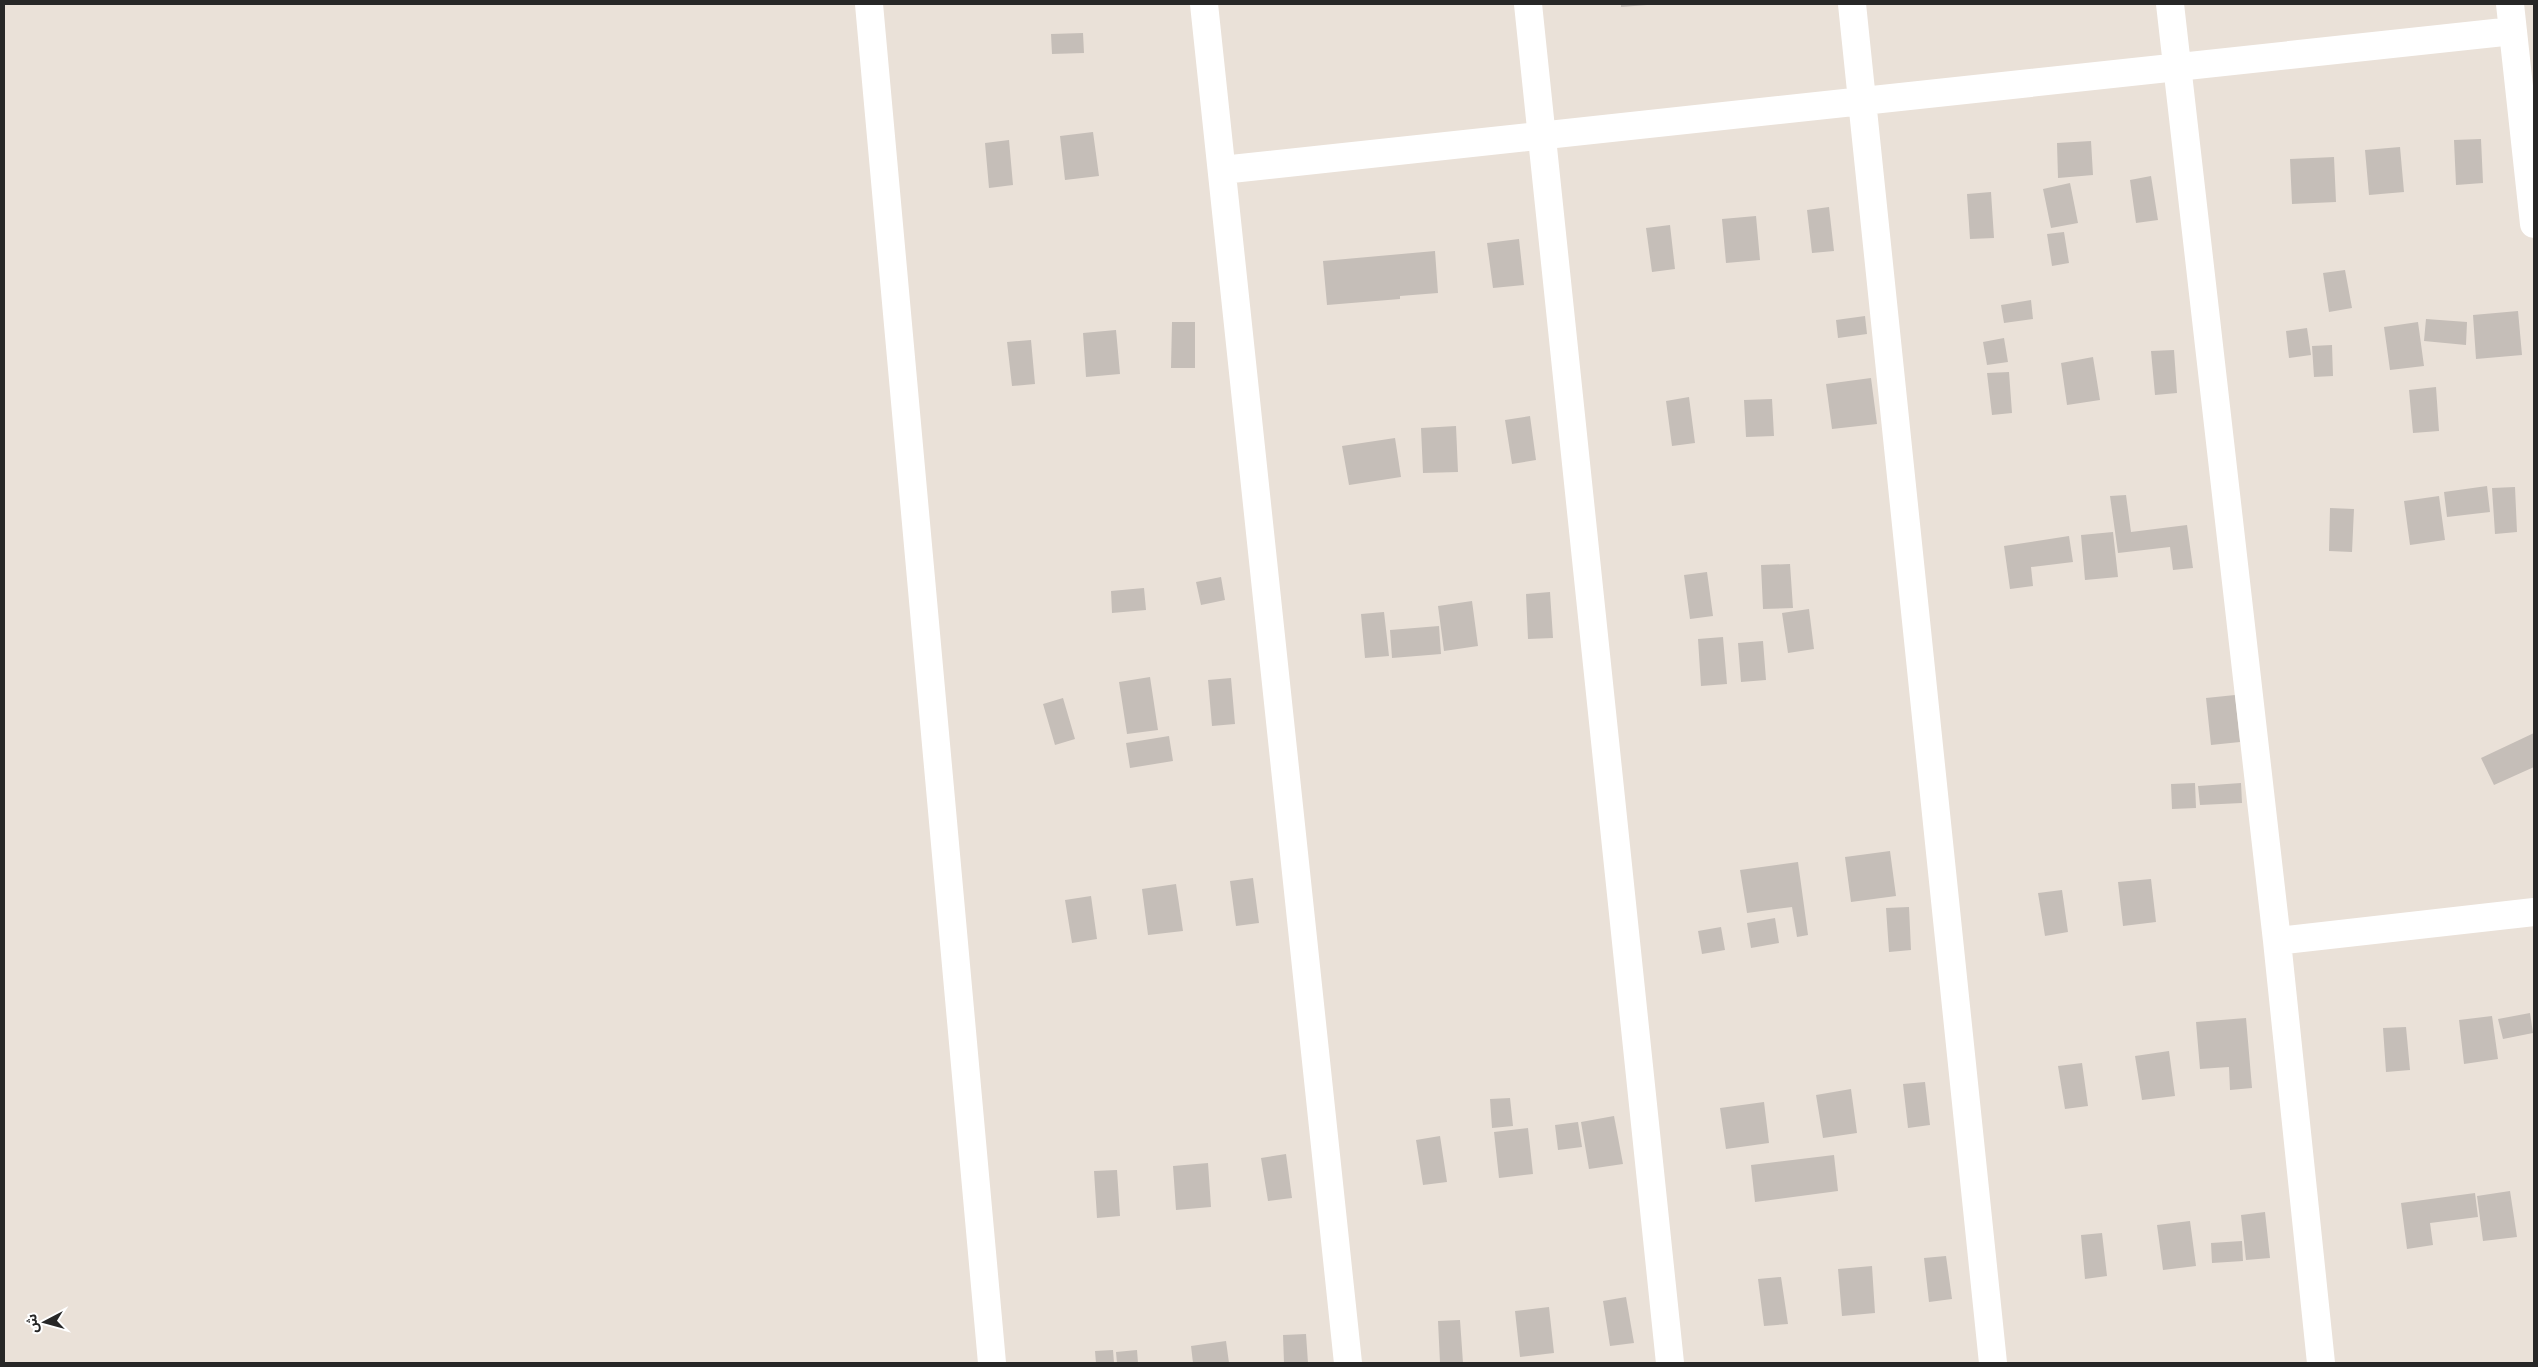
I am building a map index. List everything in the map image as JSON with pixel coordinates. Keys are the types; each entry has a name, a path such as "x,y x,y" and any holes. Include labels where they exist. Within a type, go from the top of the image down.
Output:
{"street":[{"path":"869,4 992,1363"},
{"path":"1204,4 1348,1363"},
{"path":"1528,4 1670,1363"},
{"path":"1852,4 1993,1363"},
{"path":"2170,4 2278,940 2321,1363"},
{"path":"2510,4 2534,224"},
{"path":"1222,170 2177,69 2513,31"},
{"path":"2278,940 2534,912"}],"building":[{"path":"1621,4 1647,4 1647,5 1621,7"},
{"path":"1083,33 1084,53 1052,54 1051,34"},
{"path":"1093,132 1099,176 1065,180 1060,136"},
{"path":"2481,139 2483,183 2456,185 2454,140"},
{"path":"1009,140 1013,185 989,188 985,143"},
{"path":"2091,141 2093,175 2058,178 2057,143"},
{"path":"2400,147 2404,192 2369,195 2365,150"},
{"path":"2334,157 2336,202 2292,204 2290,159"},
{"path":"2151,176 2158,220 2136,223 2130,180"},
{"path":"2070,183 2078,223 2051,228 2043,189"},
{"path":"1991,192 1994,238 1970,239 1967,194"},
{"path":"1829,207 1834,251 1812,253 1807,210"},
{"path":"1756,216 1760,260 1726,263 1722,219"},
{"path":"1670,225 1675,269 1652,272 1646,228"},
{"path":"2064,232 2069,263 2052,266 2047,234"},
{"path":"1519,239 1524,285 1493,288 1487,243"},
{"path":"1435,251 1438,293 1400,296 1400,299 1327,305 1323,261"},
{"path":"2345,270 2352,308 2329,312 2323,273"},
{"path":"2031,300 2033,319 2004,323 2001,305"},
{"path":"2518,311 2522,355 2476,359 2473,315"},
{"path":"1865,316 1867,334 1838,338 1836,320"},
{"path":"2426,319 2467,322 2466,345 2424,341"},
{"path":"1172,322 1195,322 1195,368 1171,368"},
{"path":"2418,322 2424,366 2390,370 2384,327"},
{"path":"2307,328 2311,355 2289,358 2286,331"},
{"path":"1116,330 1120,374 1086,377 1083,333"},
{"path":"2004,338 2008,362 1987,365 1983,342"},
{"path":"1031,340 1035,384 1012,386 1007,342"},
{"path":"2332,345 2333,376 2314,377 2312,346"},
{"path":"2174,350 2177,393 2155,395 2151,351"},
{"path":"2093,357 2100,400 2067,405 2061,363"},
{"path":"2009,372 2012,413 1992,415 1987,373"},
{"path":"1871,378 1877,424 1832,429 1826,384"},
{"path":"2436,387 2439,431 2413,433 2409,390"},
{"path":"1689,397 1695,443 1672,446 1666,401"},
{"path":"1772,399 1774,436 1746,437 1744,400"},
{"path":"1530,416 1536,460 1512,464 1505,420"},
{"path":"1456,426 1458,472 1423,473 1421,428"},
{"path":"1395,438 1401,477 1349,485 1342,446"},
{"path":"2487,486 2490,512 2447,517 2444,492"},
{"path":"2515,487 2517,532 2495,534 2492,488"},
{"path":"2126,495 2131,532 2187,525 2193,568 2173,570 2170,547 2118,553 2110,496"},
{"path":"2439,496 2445,540 2410,545 2404,501"},
{"path":"2330,508 2354,509 2352,552 2329,551"},
{"path":"2113,532 2118,577 2085,580 2081,535"},
{"path":"2069,536 2073,562 2031,567 2033,586 2010,589 2004,546"},
{"path":"1790,564 1793,608 1763,609 1761,565"},
{"path":"1707,572 1713,616 1690,619 1684,575"},
{"path":"1221,577 1225,600 1201,605 1196,582"},
{"path":"1144,588 1146,610 1112,613 1111,591"},
{"path":"1550,592 1553,638 1528,639 1526,594"},
{"path":"1472,601 1478,646 1444,651 1438,606"},
{"path":"1809,609 1814,649 1788,653 1782,613"},
{"path":"1384,612 1389,656 1365,658 1361,614"},
{"path":"1439,626 1441,654 1392,658 1390,630"},
{"path":"1723,637 1727,684 1701,686 1698,639"},
{"path":"1763,641 1766,680 1741,682 1738,643"},
{"path":"1150,677 1158,730 1127,734 1119,682"},
{"path":"1231,678 1235,724 1212,726 1208,680"},
{"path":"2235,695 2240,742 2211,745 2206,698"},
{"path":"1063,698 1075,739 1055,745 1043,704"},
{"path":"2534,733 2534,767 2494,785 2481,758"},
{"path":"1169,736 1173,761 1130,768 1126,743"},
{"path":"2195,783 2196,808 2172,809 2171,784"},
{"path":"2241,783 2242,803 2200,805 2198,786"},
{"path":"1890,851 1896,896 1851,902 1845,857"},
{"path":"1798,862 1808,935 1797,937 1792,907 1747,913 1740,870"},
{"path":"1253,878 1259,923 1236,926 1230,881"},
{"path":"2151,879 2156,922 2123,926 2118,882"},
{"path":"1176,884 1183,931 1148,935 1142,889"},
{"path":"2062,890 2068,932 2045,936 2038,893"},
{"path":"1091,896 1097,939 1072,943 1065,900"},
{"path":"1909,907 1911,950 1889,952 1886,908"},
{"path":"1775,918 1779,943 1751,948 1747,923"},
{"path":"1721,927 1725,950 1702,954 1698,931"},
{"path":"2530,1013 2533,1033 2503,1039 2498,1019"},
{"path":"2492,1016 2498,1059 2464,1064 2459,1020"},
{"path":"2246,1018 2252,1088 2230,1090 2229,1067 2200,1069 2196,1022"},
{"path":"2406,1027 2410,1070 2386,1072 2383,1028"},
{"path":"2169,1051 2175,1096 2142,1100 2135,1056"},
{"path":"2082,1063 2088,1106 2065,1109 2058,1066"},
{"path":"1925,1082 1930,1125 1908,1128 1903,1084"},
{"path":"1851,1089 1857,1133 1823,1138 1816,1095"},
{"path":"1510,1098 1513,1126 1492,1128 1490,1099"},
{"path":"1764,1102 1769,1143 1726,1149 1720,1108"},
{"path":"1614,1116 1623,1164 1589,1169 1581,1122"},
{"path":"1578,1122 1582,1147 1558,1150 1555,1125"},
{"path":"1528,1128 1533,1174 1499,1178 1494,1132"},
{"path":"1440,1136 1447,1182 1423,1185 1416,1140"},
{"path":"1286,1154 1292,1198 1268,1201 1261,1158"},
{"path":"1834,1155 1838,1191 1755,1202 1751,1165"},
{"path":"1208,1163 1211,1207 1176,1210 1173,1166"},
{"path":"1117,1170 1120,1216 1097,1218 1094,1171"},
{"path":"2510,1191 2517,1237 2483,1241 2477,1196"},
{"path":"2475,1193 2478,1217 2430,1223 2433,1245 2407,1249 2401,1203"},
{"path":"2265,1212 2270,1258 2246,1260 2241,1215"},
{"path":"2190,1221 2196,1266 2163,1270 2157,1225"},
{"path":"2102,1233 2107,1276 2085,1279 2081,1235"},
{"path":"2242,1241 2243,1261 2212,1263 2211,1243"},
{"path":"1946,1256 1952,1299 1929,1302 1924,1258"},
{"path":"1872,1266 1875,1313 1842,1316 1838,1269"},
{"path":"1781,1277 1788,1324 1764,1326 1758,1279"},
{"path":"1626,1297 1634,1343 1610,1346 1603,1301"},
{"path":"1549,1307 1554,1353 1520,1357 1515,1311"},
{"path":"1460,1320 1463,1363 1440,1363 1438,1321"},
{"path":"1306,1334 1308,1363 1284,1363 1283,1335"},
{"path":"1226,1341 1229,1363 1193,1363 1191,1346"},
{"path":"1113,1350 1114,1363 1096,1363 1095,1351"},
{"path":"1137,1350 1138,1363 1117,1363 1116,1352"}]}
